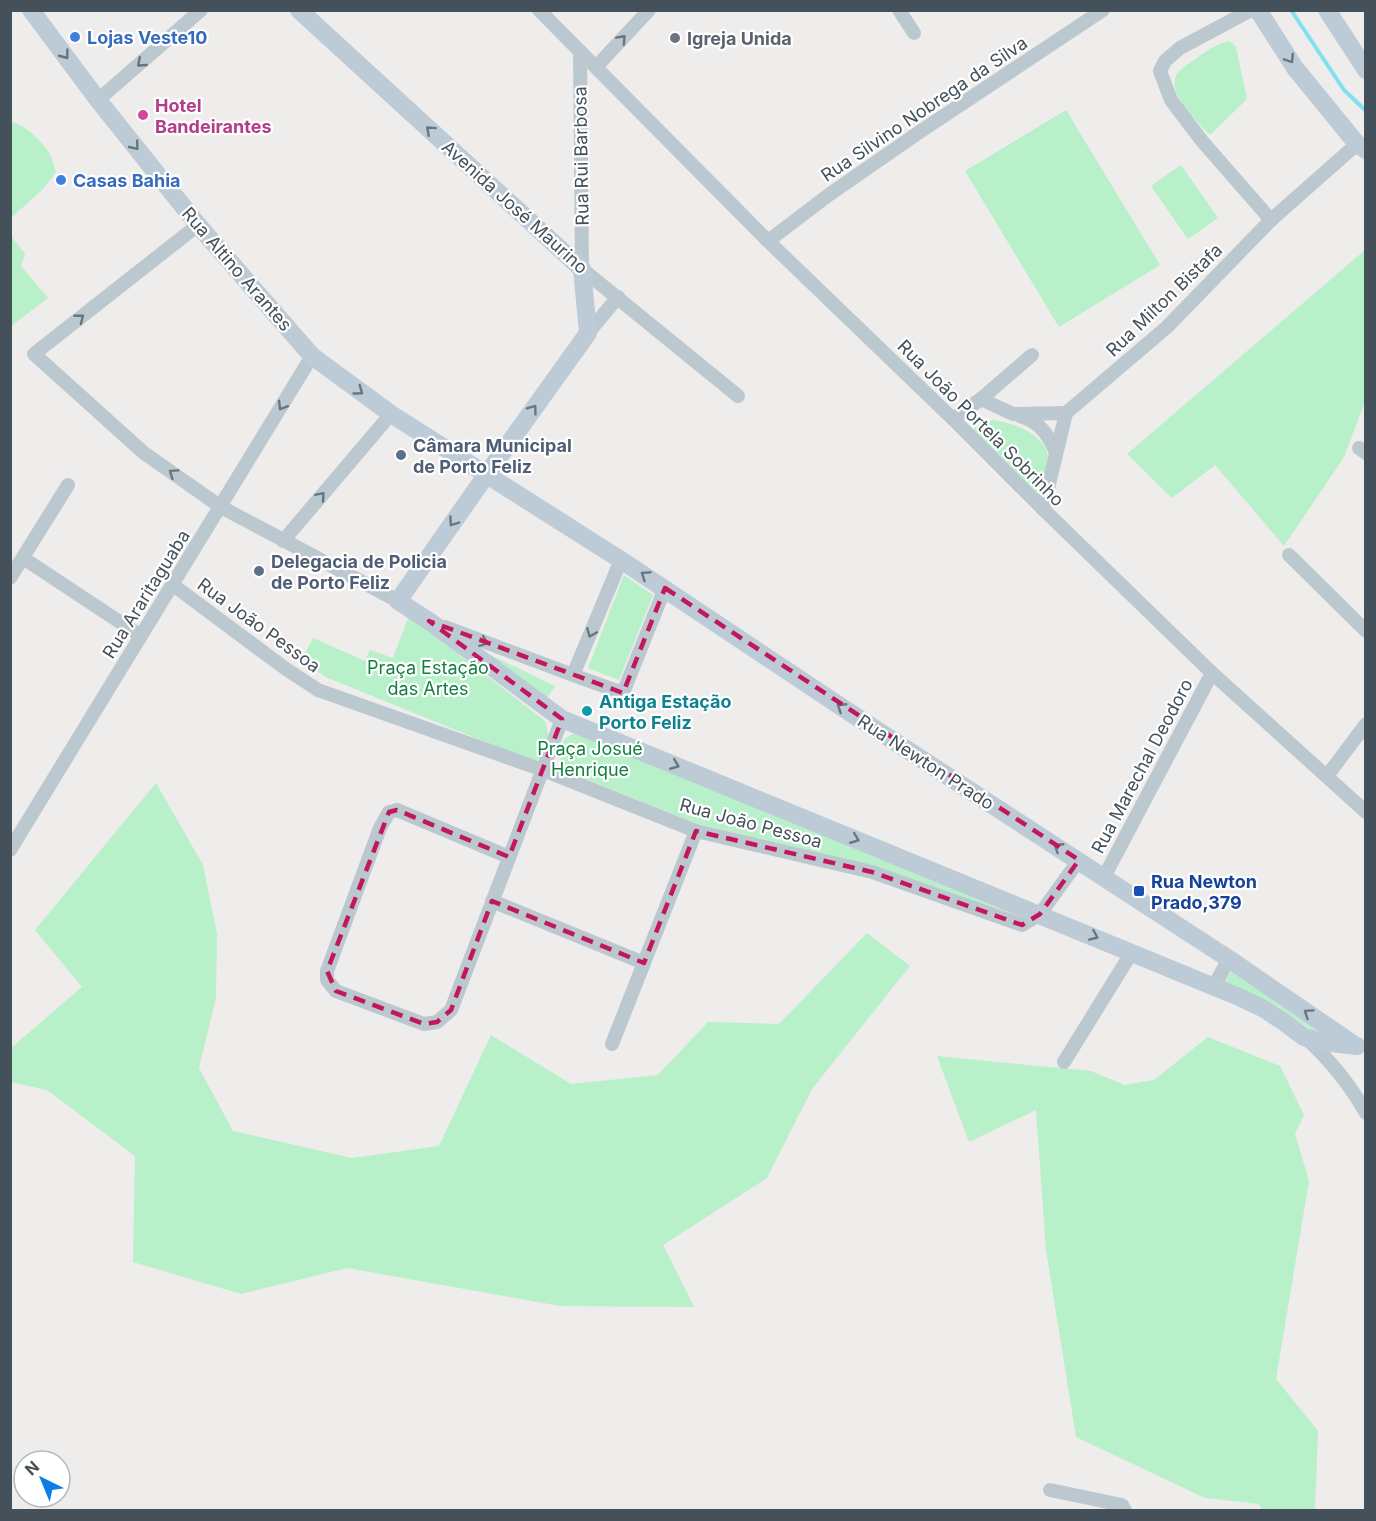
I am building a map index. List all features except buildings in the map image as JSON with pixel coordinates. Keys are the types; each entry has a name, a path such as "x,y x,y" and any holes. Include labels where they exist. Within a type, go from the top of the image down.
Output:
{"street":[{"name":"Rua Altino Arantes","path":"31,10 98,100 198,225 312,356 391,414"},
{"path":"98,100 201,10"},
{"name":"Avenida José Maurino","path":"299,10 582,269 738,396"},
{"name":"Rua João Portela Sobrinho","path":"539,10 768,241 1043,509 1212,673 1365,812"},
{"path":"596,67 649,10"},
{"path":"899,10 914,33"},
{"name":"Rua Silvino Nobrega da Silva","path":"768,241 830,194 918,133 1103,10"},
{"path":"1251,10 1180,48 1166,61 1160,71 1171,100 1196,133 1271,220"},
{"path":"1258,10 1295,68 1361,147"},
{"path":"1327,10 1365,70"},
{"name":"Rua Rui Barbosa","path":"580,51 582,269 588,333"},
{"name":"Rua Milton Bistafa","path":"1066,413 1167,327 1271,220 1361,147"},
{"path":"198,225 34,354 144,453 221,507 398,601 429,621 562,719 1132,952 1264,1009 1304,1037 1326,1056 1365,1113"},
{"path":"398,601 588,333 618,297"},
{"path":"953,419 981,399 1032,355"},
{"name":"Rua Araritaguaba","path":"10,850 312,356"},
{"path":"981,399 1013,414 1031,419 1049,435 1056,453"},
{"path":"1013,414 1066,413 1043,509"},
{"path":"283,541 391,414"},
{"name":"Rua Newton Prado","path":"391,414 665,588 843,708 1228,958 1361,1049"},
{"path":"10,578 68,485"},
{"path":"1289,555 1365,631"},
{"path":"23,558 141,636"},
{"path":"573,675 621,560"},
{"name":"Rua João Pessoa","path":"173,585 318,690 543,771 696,831 872,872 1022,925 1040,914"},
{"path":"429,621 623,693 665,588"},
{"name":"Rua Marechal Deodoro","path":"1104,877 1212,673"},
{"path":"510,857 398,810 388,812 327,971 327,980 336,992 424,1023 437,1022 451,1010 492,901 510,857 543,771 562,719"},
{"path":"1327,776 1365,724"},
{"path":"612,1044 696,831"},
{"path":"1040,914 1079,860"},
{"path":"492,901 644,963"},
{"path":"1064,1062 1132,952"},
{"path":"1214,986 1228,958"},
{"path":"1304,1037 1361,1049"},
{"path":"1050,1490 1122,1505 1125,1510"}],"highlighted area":[{"path":"665,588 1079,860 1040,914 1022,925 872,872 696,831 644,963 492,901 451,1010 437,1022 424,1024 336,991 327,971 389,812 397,810 509,857 562,719 429,621 623,693"}],"green space":[{"path":"1230,41 1236,47 1247,99 1210,135 1186,108 1174,83 1176,76 1185,66 1213,47"},
{"path":"1066,110 1160,265 1059,327 965,171"},
{"path":"11,122 27,129 42,144 50,155 56,172 44,188 11,218"},
{"path":"1181,165 1218,218 1188,239 1151,186"},
{"path":"11,236 25,254 21,266 48,298 11,326"},
{"path":"1365,250 1365,402 1344,457 1284,546 1215,465 1172,498 1127,454"},
{"path":"995,420 1027,431 1045,447 1049,469 1042,492 1036,496 971,431 983,421"},
{"path":"624,575 653,595 619,680 588,668"},
{"name":"Praça Estação das Artes","path":"409,616 544,720 548,740 540,759 532,761 328,678 301,661 313,638 365,661 370,650 393,658"},
{"path":"476,648 555,686 544,703"},
{"name":"Praça Josué Henrique","path":"576,733 1020,917 1016,918 873,866 698,824 568,772 559,756 561,744"},
{"path":"156,783 203,865 217,934 216,998 199,1068 233,1131 352,1158 439,1146 491,1035 571,1084 658,1075 708,1022 779,1024 867,933 910,966 812,1089 767,1178 663,1245 694,1307 560,1306 347,1268 241,1294 133,1262 135,1156 47,1090 11,1082 11,1048 82,987 35,930"},
{"path":"1232,970 1332,1037 1319,1035 1269,1001 1243,994 1223,985"},
{"path":"1208,1037 1280,1066 1304,1115 1295,1134 1309,1181 1276,1379 1318,1431 1315,1510 1262,1510 1259,1504 1205,1498 1076,1437 1046,1250 1036,1110 969,1142 937,1056 1091,1071 1124,1085 1154,1080"}],"waterway":[{"path":"1291,10 1344,90 1366,111"}],"place":[{"name":"Lojas Veste10","path":"75,37"},
{"name":"Igreja Unida","path":"675,38"},
{"name":"Hotel Bandeirantes","path":"143,115"},
{"name":"Casas Bahia","path":"61,180"},
{"name":"Câmara Municipal de Porto Feliz","path":"401,455"},
{"name":"Delegacia de Policia de Porto Feliz","path":"259,571"},
{"name":"Antiga Estação Porto Feliz","path":"587,711"},
{"name":"Rua Newton Prado,379","path":"1139,891"}]}
